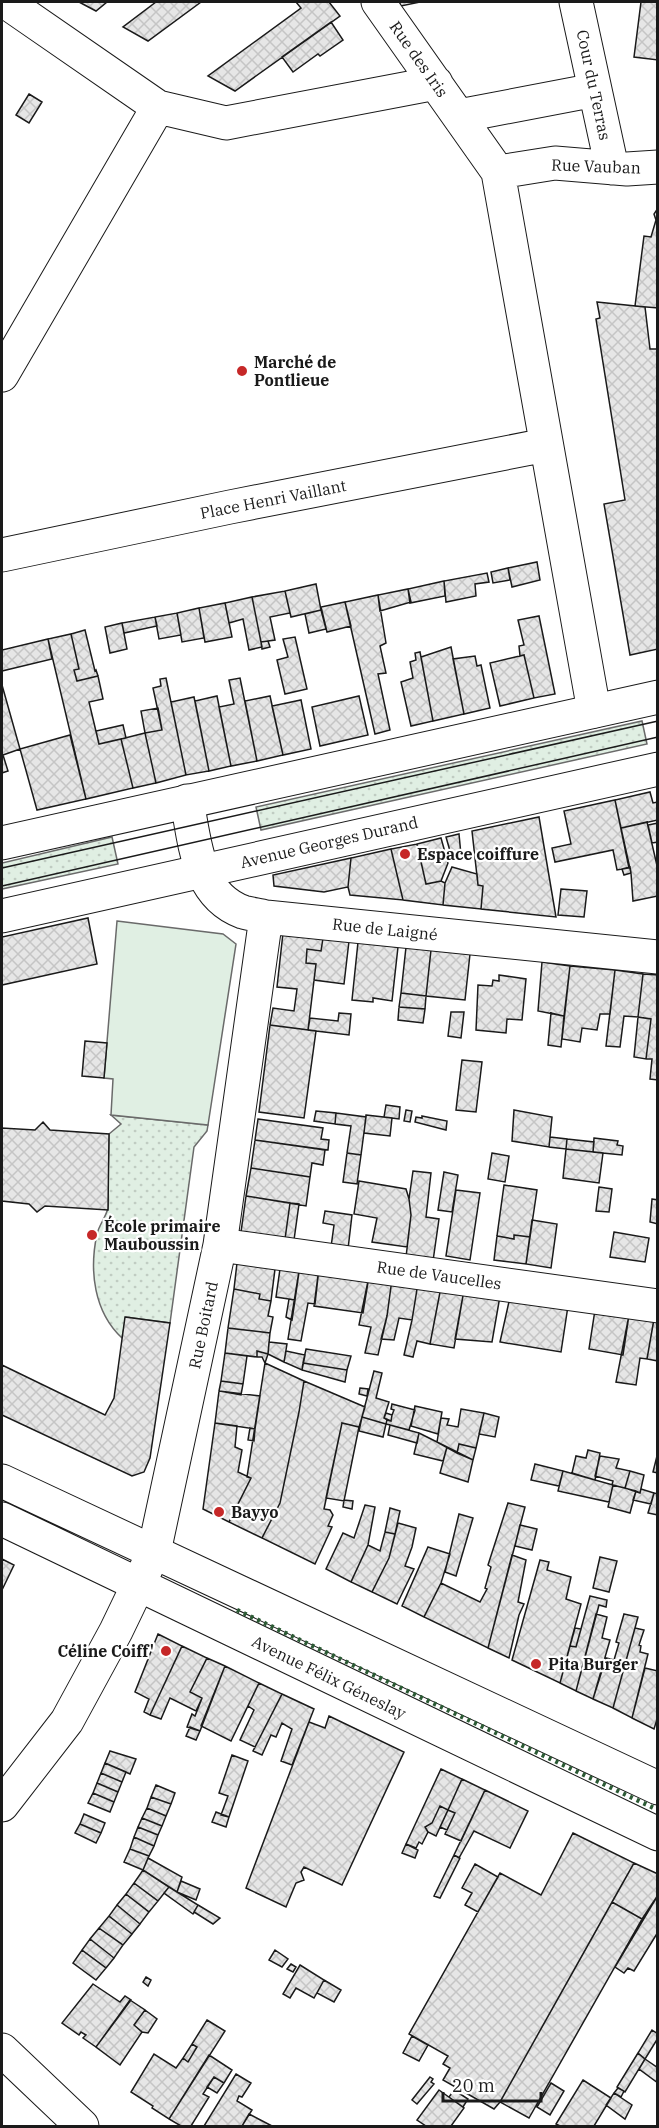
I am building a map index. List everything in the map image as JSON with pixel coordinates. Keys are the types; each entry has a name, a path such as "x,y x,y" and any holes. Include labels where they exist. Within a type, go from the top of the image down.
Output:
{"street":[{"path":"6,2 158,107 226,123 436,84"},
{"name":"Rue des Iris","path":"378,2 498,172"},
{"name":"Cour du Terras","path":"576,2 612,168"},
{"path":"459,116 595,90"},
{"path":"2,375 158,107"},
{"name":"Rue Vauban","path":"498,172 555,163 612,168 657,167"},
{"path":"498,172 594,711"},
{"name":"Place Henri Vaillant","path":"2,555 230,507 546,445"},
{"path":"2,843 657,697"},
{"name":"Avenue Georges Durand","path":"2,916 657,769"},
{"name":"Rue de Laigné","path":"187,801 202,871 210,888 220,899 243,912 266,917 657,957"},
{"name":"Rue Boitard","path":"2,1805 67,1721 154,1552 220,1245 266,917"},
{"name":"Rue de Vaucelles","path":"220,1245 657,1305"},
{"path":"2,1481 657,1788"},
{"name":"Avenue Félix Géneslay","path":"2,1519 657,1834"},
{"path":"2,2050 82,2127"}],"green space":[{"path":"642,721 647,744 261,830 256,807"},
{"path":"112,837 118,864 2,889 2,863"},
{"path":"117,921 223,934 236,944 208,1125 111,1115 113,1079 104,1078"},
{"path":"111,1115 208,1125 207,1131 194,1147 170,1323 126,1317 122,1338 105,1316 94,1276 97,1234 108,1205 109,1134 121,1124"}],"building":[{"path":"79,2 107,2 96,11"},
{"path":"156,2 201,2 148,41 123,27"},
{"path":"296,2 329,2 340,16 235,91 208,76 301,8"},
{"path":"399,2 420,2 401,6"},
{"path":"641,2 658,2 658,60 634,57"},
{"path":"331,22 343,40 293,72 282,57"},
{"path":"29,94 42,102 29,123 16,115"},
{"path":"658,208 658,308 635,306 644,236 651,237 656,220 654,214"},
{"path":"597,302 645,307 650,349 658,349 658,649 630,655 604,504 625,500 596,319 600,318"},
{"path":"537,562 540,580 512,587 508,568"},
{"path":"508,568 510,580 493,583 491,572"},
{"path":"487,573 489,582 475,584 476,596 446,602 444,581"},
{"path":"444,581 445,596 410,603 408,589"},
{"path":"316,584 321,610 291,617 285,591"},
{"path":"408,589 411,602 380,611 378,595"},
{"path":"285,591 290,613 270,617 275,640 261,642 252,597"},
{"path":"378,595 386,643 380,646 386,673 378,674 390,730 375,734 345,602"},
{"path":"252,597 262,647 249,650 243,619 229,623 225,603"},
{"path":"345,602 351,626 327,632 321,607"},
{"path":"225,603 232,637 205,642 199,608"},
{"path":"199,608 204,638 182,642 177,613"},
{"path":"321,610 326,629 309,633 305,614"},
{"path":"177,613 181,635 159,639 155,617"},
{"path":"539,616 555,694 534,698 524,655 520,656 519,646 524,645 518,620"},
{"path":"155,617 157,626 124,633 122,623"},
{"path":"122,623 127,649 110,653 105,627"},
{"path":"85,630 98,676 77,681 74,670 79,669 71,634"},
{"path":"71,634 79,669 74,670 77,681 98,676 103,699 89,702 99,744 121,739 133,788 86,799 48,639"},
{"path":"295,637 307,689 285,694 277,660 288,657 283,639"},
{"path":"48,639 52,659 2,671 2,650"},
{"path":"268,641 270,647 262,649 261,642"},
{"path":"451,647 464,714 433,721 421,657"},
{"path":"420,652 433,721 411,726 401,682 413,678 410,662 416,660 415,653"},
{"path":"524,655 534,698 500,706 490,663"},
{"path":"475,656 477,666 481,665 490,708 464,714 453,659"},
{"path":"166,678 186,775 156,783 145,733 162,730 153,688 161,686 160,679"},
{"path":"240,678 257,761 231,766 219,707 234,704 229,680"},
{"path":"2,685 20,749 3,755 8,771 2,773"},
{"path":"217,696 231,766 209,771 195,701"},
{"path":"270,696 283,755 257,761 245,701"},
{"path":"359,696 368,735 320,746 312,707"},
{"path":"194,697 209,771 186,775 171,702"},
{"path":"301,700 311,749 283,755 272,706"},
{"path":"158,708 162,730 145,733 141,711"},
{"path":"123,725 126,738 99,744 96,731"},
{"path":"145,733 156,783 133,788 121,739"},
{"path":"70,735 86,799 37,810 20,749"},
{"path":"650,792 653,803 658,802 658,820 621,828 615,800"},
{"path":"615,800 629,868 617,870 613,850 555,862 552,848 571,844 564,811"},
{"path":"539,817 556,917 481,909 483,886 478,885 472,831"},
{"path":"647,822 658,870 658,896 633,901 631,873 621,828"},
{"path":"658,823 658,842 652,843 648,825"},
{"path":"459,834 461,855 452,858 446,837"},
{"path":"441,838 448,863 441,881 426,884 417,844"},
{"path":"417,844 426,884 441,881 445,883 443,905 403,900 391,849"},
{"path":"391,849 403,900 350,895 348,887 351,858"},
{"path":"351,858 348,887 324,892 274,886 273,875"},
{"path":"452,867 477,874 478,885 483,886 481,909 443,905 445,883"},
{"path":"630,867 631,873 624,875 622,869"},
{"path":"561,889 587,891 584,917 558,915"},
{"path":"88,918 97,964 2,985 2,937"},
{"path":"283,933 323,938 321,951 307,949 306,963 316,964 308,1030 270,1025 273,1008 294,1011 297,989 277,987"},
{"path":"323,938 349,941 344,984 314,980 316,964 306,963 307,949 321,951"},
{"path":"358,942 398,947 392,1001 373,998 373,1002 352,1000"},
{"path":"406,947 431,950 426,996 401,993"},
{"path":"431,950 470,954 465,1000 426,996"},
{"path":"542,962 570,966 564,1016 538,1011"},
{"path":"570,966 615,970 610,1014 600,1014 597,1030 582,1028 580,1042 562,1039"},
{"path":"615,970 643,974 638,1017 624,1016 620,1047 606,1046"},
{"path":"643,974 658,975 658,1080 650,1079 652,1059 646,1059 651,1019 638,1017"},
{"path":"499,975 526,979 522,1020 507,1019 506,1033 476,1030 478,985 492,986 493,980 499,981"},
{"path":"401,993 426,996 425,1009 399,1007"},
{"path":"399,1007 425,1009 423,1023 398,1020"},
{"path":"451,1012 464,1012 461,1038 448,1036"},
{"path":"339,1013 351,1014 349,1035 308,1030 310,1018 338,1021"},
{"path":"551,1013 564,1016 561,1047 548,1045"},
{"path":"638,1017 651,1019 646,1059 634,1057"},
{"path":"270,1025 316,1031 304,1118 259,1112"},
{"path":"85,1041 107,1043 104,1078 82,1076"},
{"path":"462,1060 482,1062 476,1112 456,1110"},
{"path":"386,1105 400,1107 399,1119 384,1117"},
{"path":"406,1110 412,1111 410,1122 404,1121"},
{"path":"514,1110 552,1117 549,1147 512,1141"},
{"path":"316,1111 336,1113 335,1124 314,1121"},
{"path":"336,1113 366,1117 361,1155 347,1153 351,1126 335,1124"},
{"path":"366,1115 392,1118 390,1136 364,1133"},
{"path":"422,1116 447,1121 446,1130 415,1122 416,1117 422,1118"},
{"path":"258,1119 323,1128 321,1139 329,1140 328,1150 255,1140"},
{"path":"43,1122 50,1130 109,1134 108,1210 45,1206 37,1212 29,1204 2,1201 2,1128 35,1130"},
{"path":"550,1137 567,1139 566,1149 549,1147"},
{"path":"594,1138 618,1141 617,1145 623,1146 622,1155 593,1152"},
{"path":"567,1139 594,1142 593,1152 566,1149"},
{"path":"255,1140 325,1150 323,1165 312,1163 310,1177 251,1168"},
{"path":"566,1149 603,1153 599,1183 563,1178"},
{"path":"347,1153 361,1155 357,1184 343,1182"},
{"path":"492,1153 509,1156 505,1182 488,1179"},
{"path":"251,1168 310,1177 306,1206 246,1196"},
{"path":"413,1171 431,1173 426,1217 439,1219 433,1261 406,1257"},
{"path":"444,1172 458,1175 452,1212 438,1210"},
{"path":"359,1181 406,1189 411,1215 407,1247 372,1242 377,1218 354,1214"},
{"path":"504,1185 537,1190 530,1237 514,1235 514,1239 497,1236"},
{"path":"599,1187 612,1189 609,1212 596,1211"},
{"path":"456,1190 480,1193 470,1260 446,1256"},
{"path":"246,1196 290,1203 285,1239 241,1232"},
{"path":"652,1199 658,1200 658,1224 650,1222"},
{"path":"290,1203 299,1204 294,1240 285,1239"},
{"path":"325,1211 352,1215 348,1249 331,1247 334,1225 323,1223"},
{"path":"532,1220 557,1224 551,1268 526,1264"},
{"path":"614,1232 649,1238 645,1262 610,1257"},
{"path":"514,1235 530,1237 526,1264 494,1260 497,1236 514,1239"},
{"path":"276,1261 271,1301 259,1299 260,1294 234,1289 237,1263"},
{"path":"281,1262 300,1265 295,1300 276,1297"},
{"path":"300,1265 319,1268 315,1304 308,1303 301,1341 288,1339"},
{"path":"319,1268 369,1276 363,1313 314,1306"},
{"path":"369,1276 392,1279 378,1355 365,1353 371,1327 359,1325"},
{"path":"392,1279 418,1283 412,1320 399,1318 394,1340 381,1339"},
{"path":"418,1283 441,1287 430,1344 417,1341 413,1357 404,1355"},
{"path":"441,1287 464,1290 454,1348 430,1344"},
{"path":"234,1289 260,1294 259,1299 271,1301 268,1316 273,1317 270,1333 228,1328"},
{"path":"464,1290 500,1296 492,1342 455,1339"},
{"path":"510,1297 568,1306 561,1352 500,1342"},
{"path":"289,1299 295,1300 292,1320 286,1317"},
{"path":"595,1310 629,1315 623,1355 589,1349"},
{"path":"629,1315 654,1319 647,1359 640,1358 636,1385 616,1382"},
{"path":"125,1317 170,1323 150,1458 144,1472 132,1476 2,1415 2,1365 105,1415 114,1398"},
{"path":"654,1319 658,1319 658,1361 647,1359"},
{"path":"228,1328 270,1333 268,1354 257,1351 257,1357 225,1353"},
{"path":"269,1342 287,1344 284,1362 268,1354"},
{"path":"306,1349 351,1356 347,1370 303,1363"},
{"path":"257,1351 268,1354 265,1363 262,1357 257,1357"},
{"path":"286,1351 305,1355 302,1370 284,1362"},
{"path":"225,1353 247,1356 243,1384 221,1381"},
{"path":"265,1363 304,1381 280,1503 262,1538 229,1522 251,1478 247,1477"},
{"path":"303,1363 347,1370 345,1382 302,1370"},
{"path":"374,1371 382,1373 376,1398 389,1402 384,1418 387,1420 386,1424 362,1417"},
{"path":"221,1381 243,1384 241,1395 219,1391"},
{"path":"304,1381 365,1407 359,1427 342,1423 324,1509 330,1510 333,1515 328,1526 332,1527 315,1564 262,1538 280,1503"},
{"path":"360,1388 368,1389 367,1396 359,1394"},
{"path":"219,1391 260,1396 255,1429 215,1423"},
{"path":"392,1404 415,1410 409,1430 386,1424 387,1420 391,1421 394,1410 391,1409"},
{"path":"415,1406 442,1412 438,1434 411,1426"},
{"path":"461,1409 484,1413 476,1448 459,1444 457,1453 437,1442 441,1418 449,1419 447,1425 458,1427"},
{"path":"386,1413 392,1415 391,1421 384,1418"},
{"path":"484,1413 499,1417 495,1437 479,1434"},
{"path":"362,1417 386,1424 383,1437 359,1431"},
{"path":"215,1423 237,1426 235,1447 242,1450 238,1472 251,1478 229,1522 203,1509"},
{"path":"342,1423 359,1427 344,1501 326,1498"},
{"path":"390,1425 419,1433 417,1443 388,1435"},
{"path":"250,1428 255,1429 254,1441 248,1440"},
{"path":"419,1433 447,1447 443,1461 414,1454"},
{"path":"459,1444 476,1448 473,1460 457,1453"},
{"path":"447,1447 473,1460 468,1482 440,1473"},
{"path":"588,1450 600,1453 595,1480 572,1473 576,1456 586,1458"},
{"path":"658,1452 658,1473 653,1472"},
{"path":"600,1456 619,1459 616,1468 630,1471 625,1488 612,1485 613,1481 595,1476"},
{"path":"535,1464 563,1471 559,1486 531,1480"},
{"path":"563,1471 613,1485 609,1502 558,1491"},
{"path":"630,1471 644,1475 640,1493 625,1488"},
{"path":"613,1485 636,1491 630,1513 608,1507"},
{"path":"641,1489 654,1493 651,1504 633,1500 636,1491 640,1493"},
{"path":"654,1493 658,1494 658,1515 648,1513"},
{"path":"344,1500 353,1501 352,1509 343,1507"},
{"path":"508,1503 525,1507 488,1648 424,1617 441,1583 480,1602 487,1589 485,1588 491,1567 488,1565"},
{"path":"365,1505 375,1507 368,1545 351,1582 326,1569 343,1533 354,1538"},
{"path":"390,1508 400,1511 395,1534 385,1532"},
{"path":"459,1514 473,1518 456,1576 445,1572"},
{"path":"398,1523 416,1528 405,1566 414,1569 397,1604 372,1592 389,1558"},
{"path":"520,1525 537,1529 532,1550 515,1546"},
{"path":"385,1532 395,1534 389,1558 372,1592 351,1582 368,1545 380,1551"},
{"path":"428,1547 450,1554 441,1583 424,1617 402,1606"},
{"path":"512,1555 526,1560 518,1602 524,1604 519,1615 509,1658 488,1648"},
{"path":"600,1557 617,1561 609,1592 593,1588"},
{"path":"2,1559 14,1565 2,1590"},
{"path":"540,1560 549,1562 547,1570 571,1577 566,1599 581,1604 560,1683 512,1660"},
{"path":"590,1596 607,1600 606,1607 599,1605 576,1691 560,1683 570,1646 576,1647"},
{"path":"596,1614 607,1617 602,1638 610,1640 593,1699 576,1691"},
{"path":"624,1614 638,1617 613,1708 593,1699 606,1658 614,1660 619,1643 616,1642"},
{"path":"575,1628 581,1629 576,1647 570,1646"},
{"path":"635,1628 644,1630 639,1645 641,1646 640,1652 648,1654 632,1718 613,1708"},
{"path":"158,1634 182,1646 150,1715 144,1712 149,1699 135,1692"},
{"path":"182,1646 207,1658 190,1692 202,1698 196,1711 170,1698 161,1719 150,1715"},
{"path":"207,1658 225,1666 200,1731 187,1727 192,1714 195,1716 202,1698 190,1692"},
{"path":"225,1666 259,1683 231,1741 201,1726"},
{"path":"645,1668 658,1671 658,1716 654,1729 632,1718"},
{"path":"259,1683 282,1694 255,1747 240,1740 254,1710 248,1706"},
{"path":"282,1694 314,1709 292,1765 281,1761 292,1729 282,1723 276,1737 271,1735 262,1755 253,1751"},
{"path":"329,1716 404,1752 342,1885 304,1867 301,1872 304,1880 296,1883 286,1907 246,1888 309,1722 325,1728"},
{"path":"190,1727 200,1731 196,1740 186,1736"},
{"path":"110,1751 136,1759 130,1774 105,1763"},
{"path":"232,1755 248,1761 229,1817 221,1815 228,1796 219,1793"},
{"path":"105,1763 126,1772 122,1782 101,1773"},
{"path":"441,1769 462,1779 448,1810 440,1806 432,1823 425,1827 428,1832 422,1844 419,1842 416,1848 406,1844"},
{"path":"101,1773 122,1782 118,1792 97,1783"},
{"path":"462,1779 485,1790 461,1841 445,1834 455,1813 448,1810"},
{"path":"97,1783 118,1792 114,1802 93,1793"},
{"path":"156,1785 175,1793 171,1804 151,1797"},
{"path":"485,1790 528,1811 510,1848 474,1831 459,1858 454,1855"},
{"path":"93,1793 114,1802 110,1812 88,1803"},
{"path":"151,1797 171,1804 166,1816 147,1808"},
{"path":"440,1806 448,1810 436,1836 428,1832 425,1827 432,1823"},
{"path":"147,1808 166,1816 162,1826 142,1818"},
{"path":"448,1810 455,1813 447,1830 440,1827"},
{"path":"216,1812 229,1817 226,1827 212,1822"},
{"path":"84,1814 105,1823 101,1833 80,1824"},
{"path":"142,1818 162,1826 158,1835 138,1827"},
{"path":"80,1824 101,1833 96,1843 75,1833"},
{"path":"138,1827 158,1835 154,1846 134,1837"},
{"path":"573,1833 634,1863 494,2109 443,2080 450,2068 443,2064 448,2056 409,2034 500,1873 541,1895"},
{"path":"134,1837 154,1846 149,1856 130,1849"},
{"path":"406,1844 418,1850 415,1858 402,1853"},
{"path":"130,1849 149,1856 143,1870 124,1862"},
{"path":"454,1855 460,1858 440,1898 434,1896"},
{"path":"148,1858 182,1877 177,1892 143,1870"},
{"path":"634,1863 658,1874 658,1895 642,1919 612,1902"},
{"path":"475,1864 498,1877 478,1912 465,1905 472,1893 462,1888"},
{"path":"143,1870 169,1887 158,1901 134,1883"},
{"path":"181,1881 200,1889 196,1900 177,1892"},
{"path":"134,1883 158,1901 149,1912 126,1894"},
{"path":"169,1887 198,1905 193,1914 164,1893"},
{"path":"126,1894 149,1912 140,1924 117,1905"},
{"path":"658,1895 658,1932 634,1971 628,1968 624,1973 615,1967"},
{"path":"612,1902 642,1919 529,2118 500,2102"},
{"path":"117,1905 140,1924 132,1934 109,1916"},
{"path":"198,1905 220,1918 213,1924 194,1912"},
{"path":"109,1916 132,1934 123,1945 99,1928"},
{"path":"99,1928 123,1945 114,1958 90,1939"},
{"path":"90,1939 114,1958 106,1968 82,1950"},
{"path":"82,1950 106,1968 96,1980 73,1963"},
{"path":"275,1950 288,1959 282,1967 269,1960"},
{"path":"291,1964 296,1967 293,1972 287,1969"},
{"path":"300,1965 324,1980 314,1998 296,1988 290,1998 283,1994"},
{"path":"146,1977 151,1980 148,1986 143,1982"},
{"path":"324,1980 341,1990 334,2002 317,1993"},
{"path":"93,1984 120,2002 125,1996 131,2000 96,2047 83,2038 86,2035 81,2032 79,2035 62,2023"},
{"path":"130,2000 145,2010 134,2025 142,2032 120,2065 96,2047"},
{"path":"145,2010 157,2019 148,2033 142,2032 134,2025"},
{"path":"207,2020 225,2031 169,2119 131,2092 154,2054 176,2068 183,2058 188,2062 197,2047 192,2044"},
{"path":"652,2030 658,2034 658,2038 645,2059 638,2053"},
{"path":"412,2036 428,2045 419,2061 403,2053"},
{"path":"192,2044 197,2047 188,2062 183,2058"},
{"path":"638,2053 645,2059 625,2092 617,2087"},
{"path":"209,2055 232,2070 224,2083 214,2077 203,2094 209,2097 191,2126 181,2126 169,2119"},
{"path":"645,2059 658,2068 658,2083 639,2069"},
{"path":"236,2074 251,2083 237,2101 252,2110 242,2126 204,2126"},
{"path":"214,2077 224,2083 217,2093 207,2087"},
{"path":"430,2077 434,2084 417,2104 412,2100"},
{"path":"583,2080 611,2098 594,2126 556,2124"},
{"path":"551,2083 564,2091 550,2115 537,2107"},
{"path":"618,2088 624,2091 621,2097 614,2093"},
{"path":"439,2090 464,2108 451,2126 426,2126 417,2120"},
{"path":"454,2090 468,2099 463,2107 449,2097"},
{"path":"614,2093 632,2105 625,2119 606,2105"},
{"path":"249,2114 272,2126 242,2126"}],"tram line":[{"path":"2,868 658,721"},
{"path":"2,886 658,737"}],"hedge":[{"path":"237,1610 658,1810"}],"place":[{"name":"Marché de Pontlieue","path":"242,371"},
{"name":"Espace coiffure","path":"405,854"},
{"name":"École primaire Mauboussin","path":"92,1235"},
{"name":"Bayyo","path":"219,1512"},
{"name":"Céline Coiff'","path":"166,1651"},
{"name":"Pita Burger","path":"536,1664"}]}
